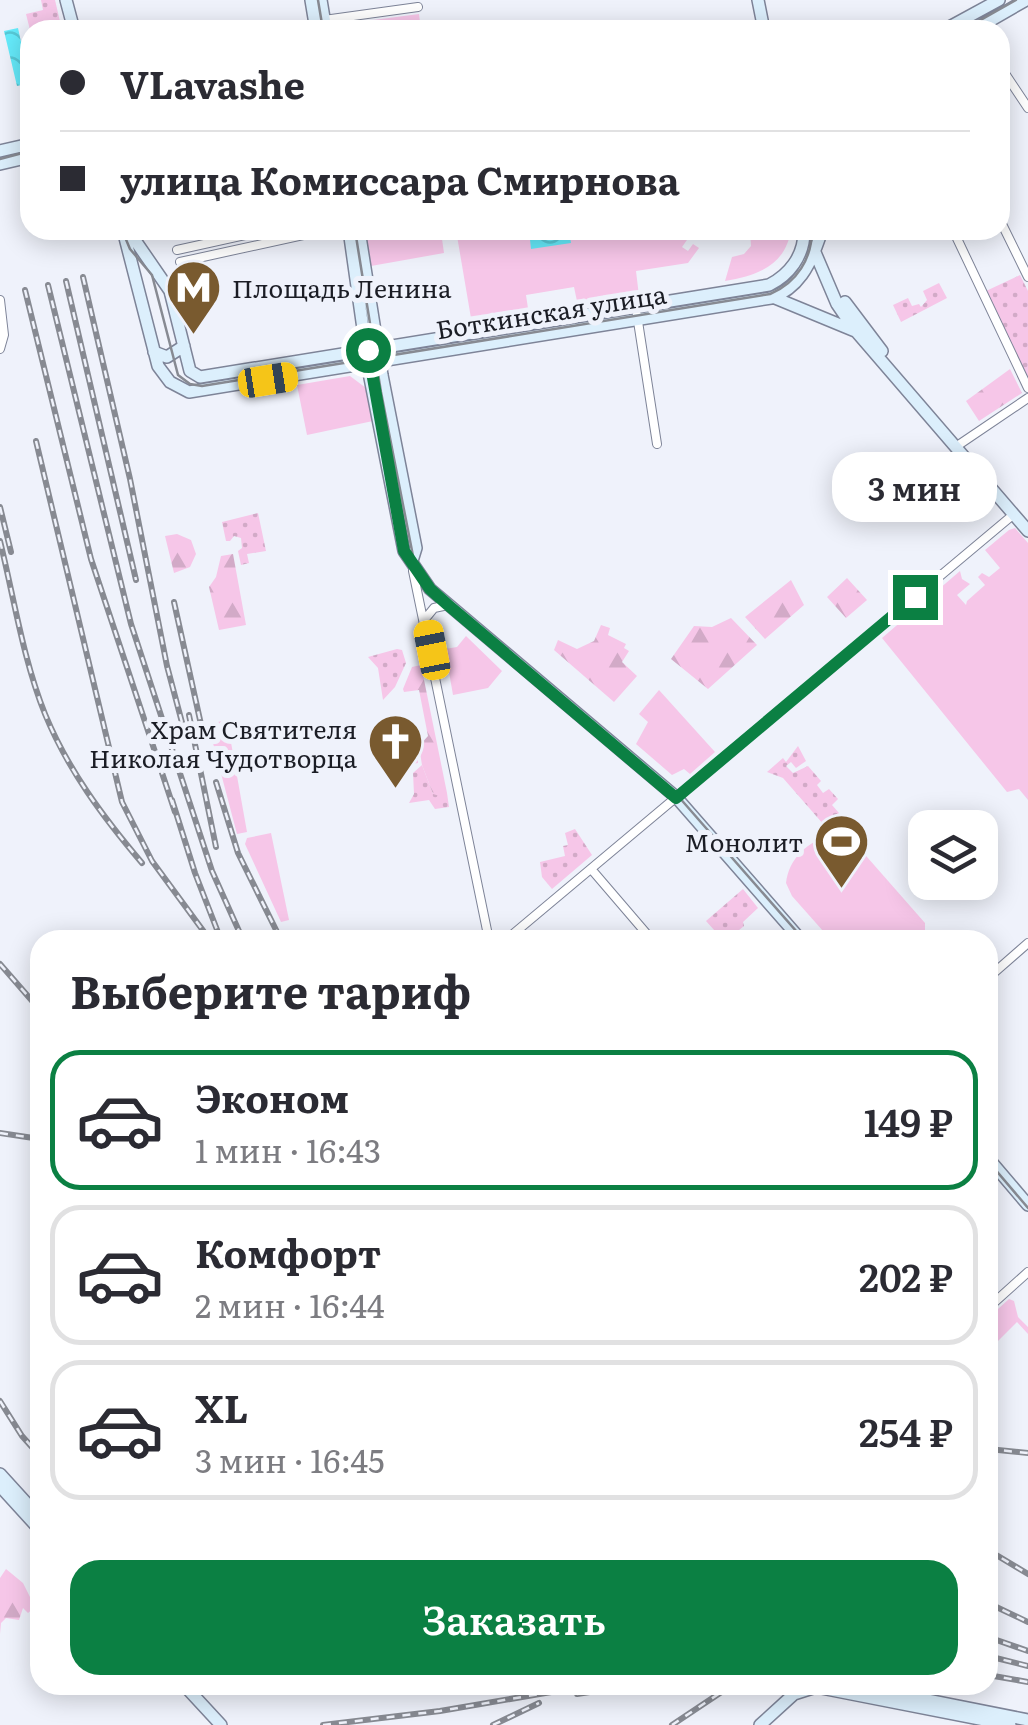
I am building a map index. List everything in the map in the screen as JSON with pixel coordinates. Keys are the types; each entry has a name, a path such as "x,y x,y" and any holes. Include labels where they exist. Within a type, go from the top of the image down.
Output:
{"main road":[{"path":"963,20 999,0"},
{"path":"994,20 1026,0"},
{"path":"1004,14 1028,8"},
{"path":"128,240 158,366 177,388 189,392 219,381"},
{"path":"134,240 170,290 194,374 219,381"},
{"path":"351,240 416,548 412,561 430,589 676,798 787,930"},
{"path":"360,240 374,356"},
{"path":"800,254 802,240"},
{"path":"800,254 819,245"},
{"path":"771,298 792,288 819,245"},
{"path":"819,245 838,304 858,333 1028,531"},
{"path":"819,245 844,300 888,364"},
{"name":"Боткинская улица","path":"637,314 762,287 782,278 800,254"},
{"path":"138,280 152,269 161,273"},
{"path":"771,298 796,304 858,333"},
{"name":"Боткинская улица","path":"219,381 637,314 771,298"},
{"path":"154,352 172,356 184,346"},
{"path":"998,1170 1028,1205"},
{"path":"0,1474 30,1516"},
{"path":"0,1486 30,1509"},
{"path":"0,1509 15,1496"},
{"path":"193,1695 220,1725"},
{"path":"203,1695 231,1725"},
{"path":"750,1725 784,1695"},
{"path":"760,1725 793,1695"},
{"path":"857,1695 1010,1725"},
{"path":"902,1695 1028,1720"}],"street":[{"path":"351,20 418,7"},
{"path":"972,15 974,20"},
{"path":"1010,81 1028,108"},
{"path":"177,250 222,240"},
{"path":"180,262 280,240"},
{"path":"958,240 1028,388"},
{"path":"1010,240 1028,277"},
{"path":"1016,253 1028,247"},
{"path":"0,300 4,335 0,348"},
{"path":"637,314 657,444"},
{"path":"957,446 1028,398"},
{"path":"518,930 1014,514"},
{"path":"412,561 487,930"},
{"path":"425,619 434,608 448,605"},
{"path":"592,870 643,930"},
{"path":"998,969 1028,942"},
{"path":"998,1299 1028,1272"}],"green space":[{"path":"41,0 55,0 60,20 28,20 26,14 43,10"},
{"path":"419,14 420,20 373,20"},
{"path":"367,240 442,240 444,253 371,266"},
{"path":"458,240 687,240 682,247 688,251 693,244 699,248 688,263 636,271 639,296 578,306 574,287 526,295 529,315 472,324"},
{"path":"751,240 788,240 768,267 725,281 732,257 744,254"},
{"path":"1020,275 1028,291 1028,380 986,291"},
{"path":"939,283 947,298 901,322 893,305 908,298 912,306 921,307 927,300 923,291"},
{"path":"1010,369 1022,393 979,421 966,401"},
{"path":"350,376 366,388 373,421 307,435 297,385"},
{"path":"258,513 266,551 247,554 249,563 241,565 241,538 234,536 226,541 222,522"},
{"path":"1015,528 1028,543 1028,800 1019,789 1007,792 882,638 960,571 962,579 970,584 957,595 966,605 985,585 978,577 982,573 989,577 1000,568 985,550"},
{"path":"177,534 191,540 196,554 190,567 174,573 165,536"},
{"path":"233,554 246,625 219,630 209,587 221,556"},
{"path":"847,578 867,600 846,618 827,597"},
{"path":"791,580 804,605 765,639 745,617"},
{"path":"731,618 757,645 708,689 671,659 694,626 712,627"},
{"path":"601,625 610,628 608,635 626,644 624,648 629,651 622,662 637,676 614,702 554,650 558,640 577,649 594,641"},
{"path":"466,636 502,671 488,688 453,695 445,649 457,647"},
{"path":"402,650 406,663 395,687 383,700 378,668 368,657"},
{"path":"421,665 447,793 443,797 433,794 422,765 419,746 428,736 419,690 403,689 412,667"},
{"path":"659,690 715,752 690,774 684,769 672,775 636,744 648,722 639,714"},
{"path":"387,718 417,751 418,763 401,766 390,760 393,748"},
{"path":"227,720 247,832 237,834 213,743 218,722"},
{"path":"798,746 806,761 796,768 791,762 786,766 793,773 808,766 821,781 817,785 823,793 829,789 838,799 832,805 839,813 824,825 783,778 767,772 783,758 786,762"},
{"path":"422,765 433,794 447,793 449,807 435,809 429,800 409,803 414,794 413,773"},
{"path":"575,829 592,855 552,889 542,877 540,862 565,856 565,833"},
{"path":"271,833 289,920 281,922 245,844 247,838"},
{"name":"Монолит","path":"832,835 853,841 925,923 925,930 822,930 792,896 786,883 796,858 815,842"},
{"path":"743,889 758,908 739,930 714,930 706,921"},
{"path":"1009,1299 1014,1301 1028,1334 1017,1322 998,1341 998,1309"},
{"path":"6,1569 23,1583 30,1597 30,1611 23,1608 19,1620 6,1618 0,1634 0,1578"}],"water":[{"path":"18,28 20,85 17,86 4,31"},
{"path":"530,240 571,240 571,243 531,249"}],"tram line":[{"path":"318,0 321,20"},
{"path":"981,20 1016,0"},
{"path":"0,159 20,154"},
{"path":"126,240 152,275 178,375 190,384 202,386 770,294 795,276 810,240"},
{"path":"357,240 414,561 431,588 678,796 795,930"},
{"path":"998,1173 1028,1208"}],"railway":[{"path":"83,277 184,730"},
{"path":"66,281 136,580"},
{"path":"48,285 131,624 212,871 239,930"},
{"path":"25,290 91,559 175,812"},
{"path":"36,441 122,802 152,861 203,930"},
{"path":"0,507 11,552"},
{"path":"0,541 25,650 45,714 88,792 142,863"},
{"path":"174,602 202,729"},
{"path":"189,715 216,847"},
{"path":"216,782 238,853 276,930"},
{"path":"172,800 217,930"},
{"path":"0,964 30,998"},
{"path":"0,1133 30,1138"},
{"path":"0,1401 30,1445"},
{"path":"998,1450 1028,1453"},
{"path":"998,1556 1028,1574"},
{"path":"998,1608 1028,1622"},
{"path":"998,1640 1028,1651"},
{"path":"998,1658 1028,1666"},
{"path":"998,1677 1028,1682"},
{"path":"323,1725 534,1695"},
{"path":"672,1725 717,1695"},
{"path":"493,1725 539,1703"}],"place":[{"name":"Площадь Ленина","path":"193,336"},
{"name":"Храм Святителя Николая Чудотворца","path":"396,791"},
{"name":"Монолит","path":"842,890"}],"route":[{"path":"368,350 404,551 418,574 448,605 676,798 915,597"}]}
